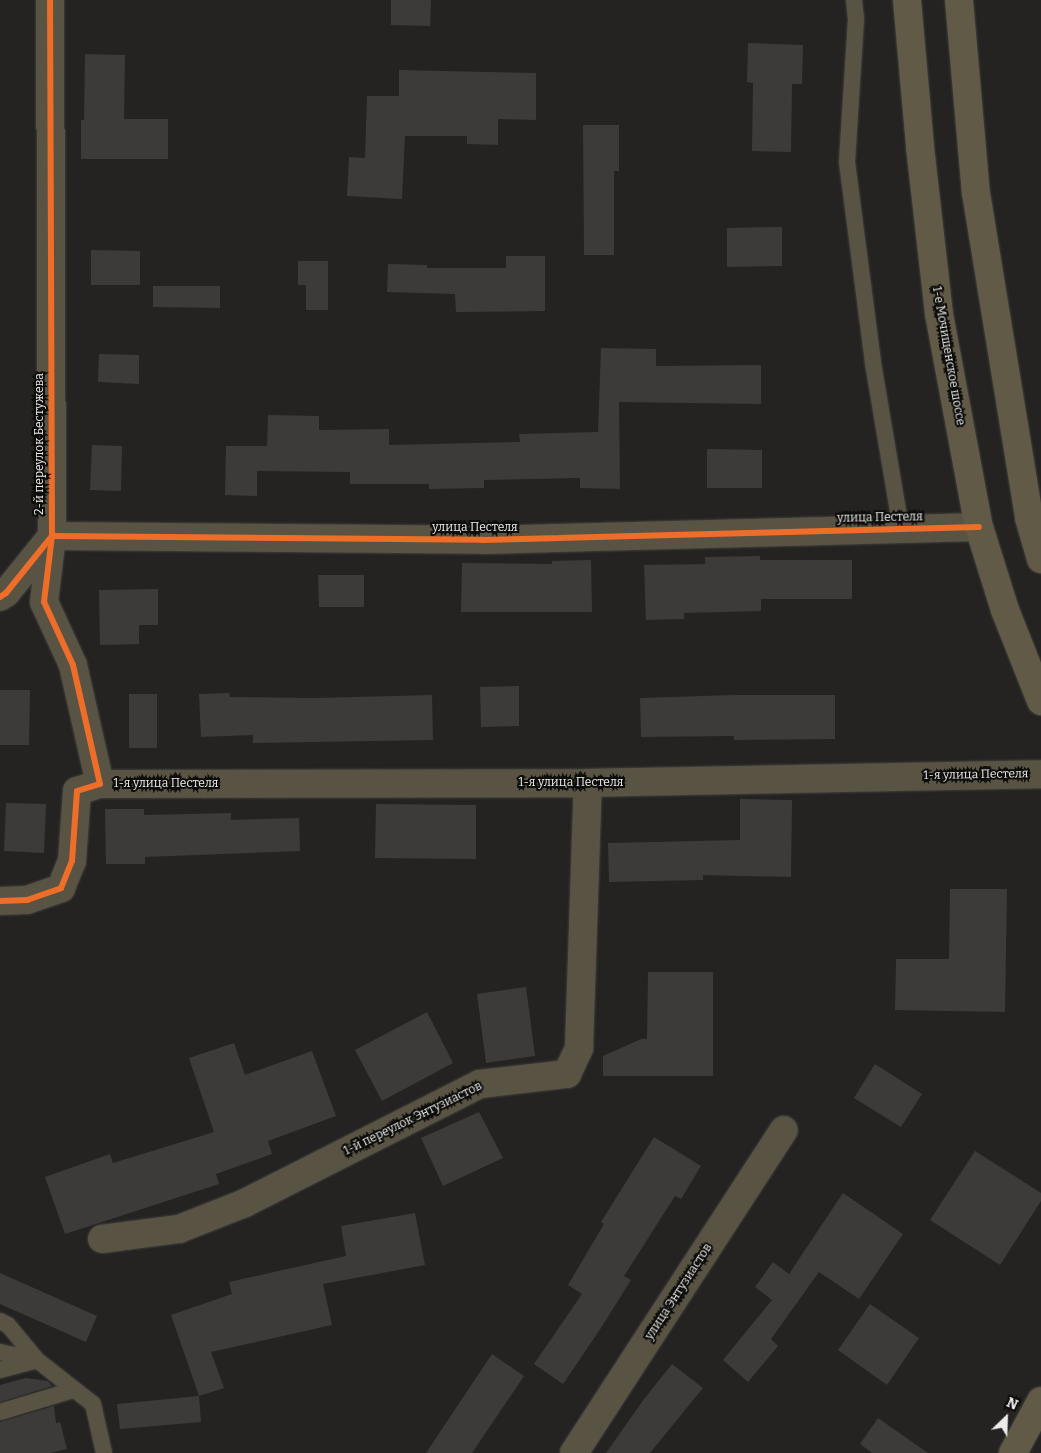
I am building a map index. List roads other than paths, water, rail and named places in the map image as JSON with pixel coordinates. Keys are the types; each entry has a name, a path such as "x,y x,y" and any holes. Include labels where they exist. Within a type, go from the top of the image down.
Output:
{"main road":[{"name":"1-е Мочищенское шоссе","path":"907,0 920,147 939,314 979,527 1004,610 1041,701"},
{"path":"959,0 976,193 1029,518 1041,559"},
{"path":"1015,1453 1041,1401"},
{"path":"1015,1453 1041,1431"}],"street":[{"name":"2-й переулок Бестужева","path":"50,0 52,536 44,602 73,665 100,784"},
{"name":"улица Пестеля","path":"52,536 483,540 979,527"},
{"path":"0,597 6,593 52,536"},
{"name":"1-я улица Пестеля","path":"100,784 588,783 1041,774"},
{"name":"1-й переулок Энтузиастов","path":"102,1239 179,1229 245,1203 480,1084 567,1074 579,1048 588,783"},
{"path":"0,901 27,900 61,888 72,861 77,791 100,784"},
{"name":"улица Энтузиастов","path":"574,1453 784,1130"}],"lane":[{"path":"854,0 856,19 847,162 873,363 901,528"},
{"path":"0,1322 8,1325 37,1360 93,1404 104,1453"},
{"path":"0,1352 37,1360"},
{"path":"0,1370 37,1360"},
{"path":"0,1412 73,1390"}]}
